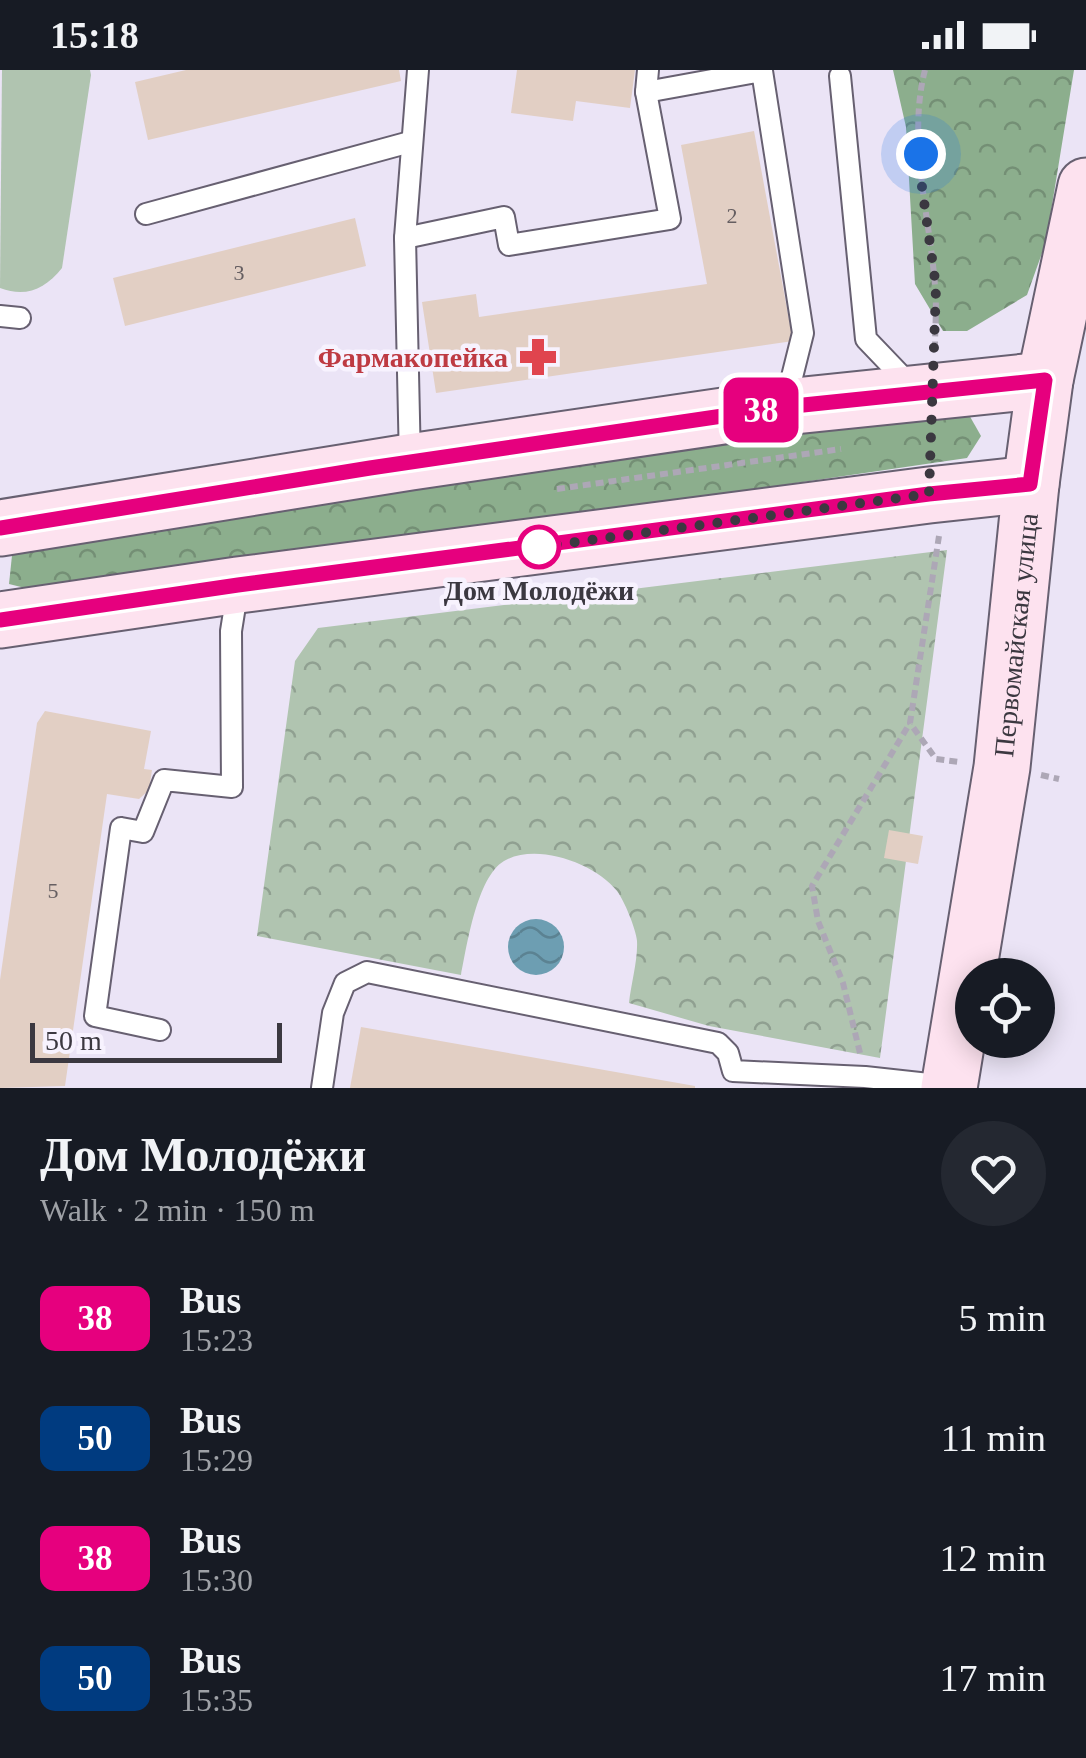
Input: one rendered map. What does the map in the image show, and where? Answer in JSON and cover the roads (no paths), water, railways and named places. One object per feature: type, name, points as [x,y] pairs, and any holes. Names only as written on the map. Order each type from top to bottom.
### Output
[{"type":"main road","name":"Первомайская улица","points":[[949,1087],[1002,768],[1030,484],[1045,380],[1086,186]]},
{"type":"main road","points":[[0,528],[784,407],[1045,380]]},
{"type":"main road","points":[[0,620],[238,585],[1030,484]]},
{"type":"lane","points":[[410,462],[404,238],[418,70]]},
{"type":"lane","points":[[404,238],[504,217],[509,245],[670,219],[646,92],[648,70]]},
{"type":"lane","points":[[646,92],[762,70],[803,333],[784,407]]},
{"type":"lane","points":[[840,76],[866,339],[926,392]]},
{"type":"lane","points":[[146,214],[410,142]]},
{"type":"lane","points":[[160,1030],[95,1016],[120,828],[143,832],[164,780],[232,787],[231,631],[238,585]]},
{"type":"lane","points":[[322,1088],[333,1013],[345,983],[367,972],[718,1043],[728,1053],[732,1080],[866,1077],[949,1087]]},
{"type":"water","points":[[536,919],[556,927],[564,947],[556,967],[536,975],[516,967],[508,947],[516,927]]},
{"type":"place","name":"Фармакопейка","points":[[538,357]]},
{"type":"place","name":"Дом Молодёжи","points":[[539,547]]}]
